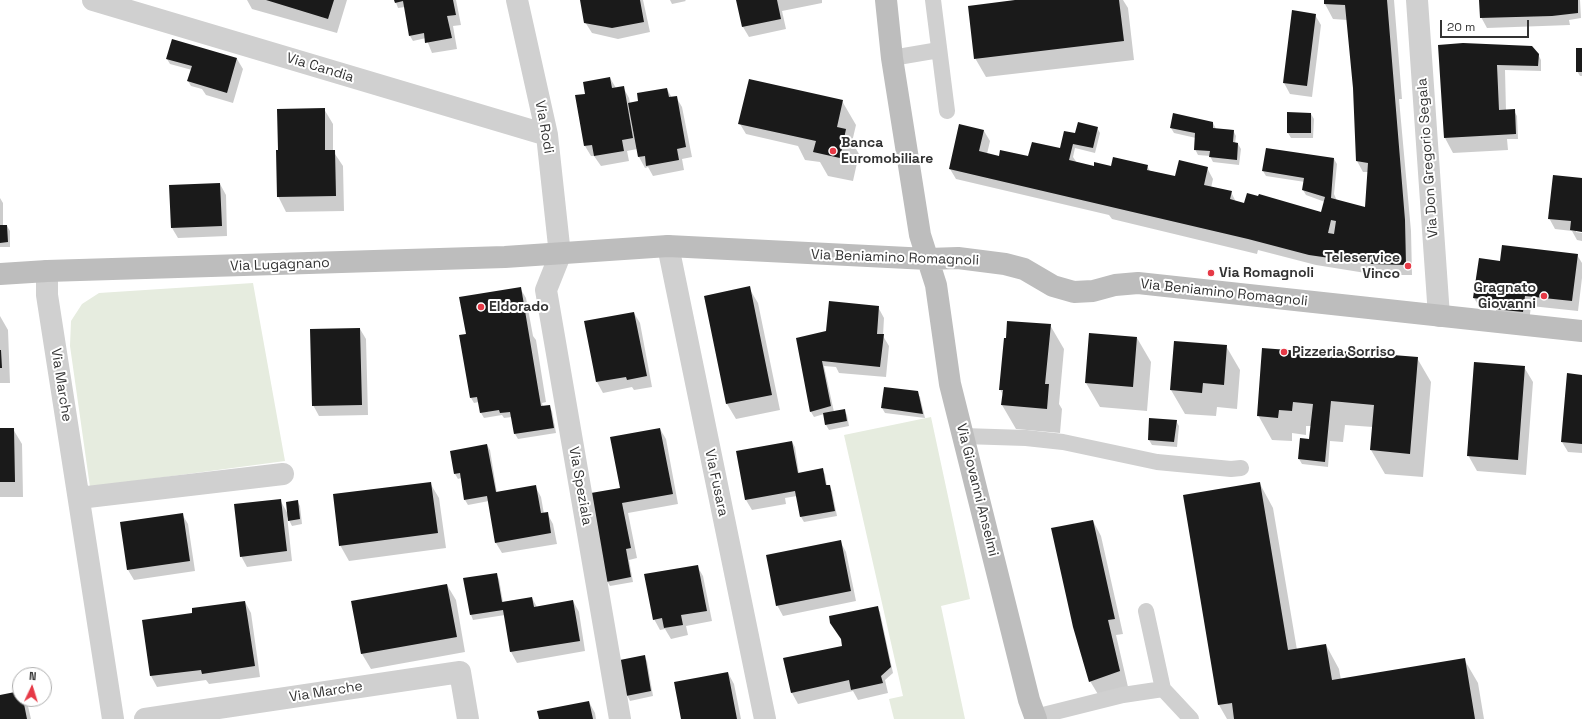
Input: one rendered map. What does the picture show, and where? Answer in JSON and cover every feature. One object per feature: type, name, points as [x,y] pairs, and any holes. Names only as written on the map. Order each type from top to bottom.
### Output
[{"type":"main road","name":"Via Giovanni Anselmi","points":[[886,0],[892,58],[920,235],[936,284],[950,384],[1029,700],[1035,718]]},
{"type":"main road","name":"Via Beniamino Romagnoli","points":[[560,255],[668,246],[928,259],[958,258],[1005,264],[1024,269],[1053,286],[1074,292],[1093,290],[1115,285],[1138,283],[1582,331]]},
{"type":"main road","name":"Via Lugagnano","points":[[0,274],[560,255]]},
{"type":"street","name":"Via Candia","points":[[92,0],[547,135]]},
{"type":"street","name":"Via Rodi","points":[[517,0],[547,135],[560,255]]},
{"type":"street","name":"Via Don Gregorio Segala","points":[[1417,0],[1438,316]]},
{"type":"street","name":"Via Fusara","points":[[668,246],[764,719]]},
{"type":"street","name":"Via Speziala","points":[[560,255],[546,290],[620,719]]},
{"type":"street","name":"Via Marche","points":[[47,272],[47,295],[114,719]]},
{"type":"street","points":[[79,498],[283,474]]},
{"type":"street","name":"Via Marche","points":[[145,719],[460,672],[468,719]]},
{"type":"lane","points":[[933,0],[947,111]]},
{"type":"lane","points":[[892,58],[939,50]]},
{"type":"lane","points":[[963,436],[1026,438],[1063,442],[1157,462],[1231,469],[1241,468]]},
{"type":"lane","points":[[1146,611],[1163,689],[1191,719]]},
{"type":"lane","points":[[1035,718],[1123,695],[1163,689]]},
{"type":"shaded area","points":[[253,283],[285,461],[90,487],[70,346],[71,321],[82,304],[99,293]]},
{"type":"shaded area","points":[[931,417],[970,599],[941,606],[965,719],[894,719],[889,699],[903,696],[844,435]]},
{"type":"building","points":[[266,0],[334,0],[328,19]]},
{"type":"building","points":[[394,0],[453,0],[456,15],[447,16],[452,38],[425,43],[424,33],[409,36],[403,1],[395,3]]},
{"type":"building","points":[[580,0],[640,0],[644,22],[612,28],[584,23]]},
{"type":"building","points":[[736,0],[777,0],[781,19],[742,27]]},
{"type":"building","points":[[1015,0],[1119,0],[1124,41],[974,59],[968,6]]},
{"type":"building","points":[[1324,0],[1387,0],[1405,220],[1406,265],[1371,264],[1309,255],[1248,239],[949,169],[959,124],[984,130],[979,151],[999,156],[1000,150],[1028,156],[1032,142],[1060,148],[1064,131],[1075,133],[1078,122],[1098,127],[1093,148],[1073,144],[1069,160],[1094,166],[1094,162],[1111,166],[1113,157],[1148,165],[1147,170],[1175,176],[1179,160],[1208,167],[1204,185],[1232,191],[1230,199],[1244,203],[1247,193],[1258,196],[1259,194],[1321,212],[1325,197],[1302,190],[1304,178],[1262,171],[1266,148],[1334,158],[1331,198],[1365,207],[1368,163],[1356,161],[1353,88],[1345,5],[1324,4]],"holes":[[[1331,220],[1336,221],[1334,234],[1328,233]]]},
{"type":"building","points":[[1479,0],[1578,0],[1578,13],[1552,16],[1480,18]]},
{"type":"building","points":[[1292,10],[1316,14],[1307,86],[1283,83]]},
{"type":"building","points":[[172,39],[237,58],[227,93],[187,81],[192,66],[166,59]]},
{"type":"building","points":[[1463,43],[1532,46],[1539,54],[1538,66],[1497,65],[1499,110],[1515,109],[1516,134],[1444,138],[1438,45]]},
{"type":"building","points":[[1576,48],[1582,48],[1582,72],[1576,72]]},
{"type":"building","points":[[610,77],[612,88],[624,86],[633,138],[622,140],[624,151],[594,156],[592,145],[584,146],[575,95],[585,94],[583,82]]},
{"type":"building","points":[[749,79],[843,100],[837,127],[846,129],[840,158],[813,152],[816,141],[738,124]]},
{"type":"building","points":[[667,88],[669,97],[677,96],[686,147],[677,149],[679,160],[646,166],[645,156],[638,157],[628,103],[638,101],[637,93]]},
{"type":"building","points":[[325,108],[325,150],[335,150],[336,196],[277,197],[277,109]]},
{"type":"building","points":[[1287,112],[1311,113],[1311,133],[1287,133]]},
{"type":"building","points":[[1173,113],[1213,122],[1213,128],[1234,130],[1233,142],[1238,143],[1237,160],[1209,157],[1210,151],[1194,150],[1195,133],[1170,128]]},
{"type":"building","points":[[1553,175],[1582,178],[1582,232],[1570,230],[1571,221],[1548,219]]},
{"type":"building","points":[[220,183],[222,226],[171,228],[169,185]]},
{"type":"building","points":[[0,225],[7,225],[8,242],[0,243]]},
{"type":"building","points":[[1502,245],[1578,254],[1572,301],[1525,296],[1523,312],[1494,309],[1495,301],[1473,298],[1479,258],[1500,261]]},
{"type":"building","points":[[750,286],[772,395],[726,404],[704,296]]},
{"type":"building","points":[[521,287],[541,406],[550,405],[554,428],[514,434],[510,412],[500,413],[499,410],[480,413],[477,397],[470,398],[459,335],[466,334],[459,297]]},
{"type":"building","points":[[829,301],[879,306],[877,334],[884,334],[880,367],[822,361],[831,406],[810,412],[796,338],[826,331]]},
{"type":"building","points":[[634,312],[647,376],[627,380],[626,377],[596,382],[584,321]]},
{"type":"building","points":[[1007,321],[1051,324],[1045,384],[1049,384],[1047,409],[1001,405],[1003,390],[999,390]]},
{"type":"building","points":[[360,328],[362,405],[312,406],[310,329]]},
{"type":"building","points":[[1089,333],[1137,337],[1133,387],[1085,383]]},
{"type":"building","points":[[1174,341],[1227,345],[1224,385],[1203,383],[1202,393],[1170,390]]},
{"type":"building","points":[[1262,348],[1341,354],[1342,351],[1418,357],[1410,454],[1370,450],[1374,405],[1331,401],[1325,462],[1298,459],[1300,438],[1309,439],[1313,404],[1293,402],[1292,411],[1279,410],[1278,418],[1257,416]]},
{"type":"building","points":[[1,350],[2,368],[0,368]]},
{"type":"building","points":[[1474,362],[1525,366],[1518,460],[1467,456]]},
{"type":"building","points":[[1567,373],[1582,375],[1582,444],[1561,442]]},
{"type":"building","points":[[884,387],[918,391],[923,414],[881,408]]},
{"type":"building","points":[[845,409],[847,421],[825,425],[823,413]]},
{"type":"building","points":[[1149,418],[1177,420],[1174,442],[1148,440]]},
{"type":"building","points":[[0,428],[14,428],[15,482],[0,482]]},
{"type":"building","points":[[660,428],[673,494],[622,503],[631,548],[626,549],[631,577],[606,582],[591,493],[620,488],[610,437]]},
{"type":"building","points":[[792,441],[798,473],[823,468],[826,485],[830,485],[835,511],[800,517],[795,491],[745,500],[736,451]]},
{"type":"building","points":[[487,444],[496,492],[536,485],[541,513],[548,512],[551,533],[495,543],[487,496],[464,500],[460,473],[454,474],[450,451]]},
{"type":"building","points":[[431,482],[438,533],[339,546],[333,494]]},
{"type":"building","points":[[1260,482],[1288,650],[1326,644],[1332,680],[1465,658],[1475,719],[1234,719],[1232,703],[1218,705],[1183,495]]},
{"type":"building","points":[[281,499],[287,551],[240,557],[234,504]]},
{"type":"building","points":[[298,500],[300,519],[288,521],[286,502]]},
{"type":"building","points":[[183,513],[190,561],[127,570],[120,522]]},
{"type":"building","points":[[1093,520],[1115,619],[1108,620],[1120,671],[1089,682],[1073,627],[1051,528]]},
{"type":"building","points":[[841,540],[851,591],[776,606],[766,555]]},
{"type":"building","points":[[698,565],[707,611],[681,615],[683,625],[664,628],[662,618],[653,620],[644,574]]},
{"type":"building","points":[[497,573],[502,602],[532,597],[534,607],[573,600],[580,641],[510,652],[503,610],[470,615],[463,578]]},
{"type":"building","points":[[447,584],[457,637],[361,654],[351,601]]},
{"type":"building","points":[[245,601],[255,666],[202,674],[201,670],[150,676],[142,620],[192,613],[192,608]]},
{"type":"building","points":[[878,606],[891,667],[881,676],[883,683],[851,690],[849,680],[791,693],[783,658],[842,646],[841,639],[830,623],[829,616]]},
{"type":"building","points":[[645,655],[651,691],[626,696],[620,660]]},
{"type":"building","points":[[728,672],[737,719],[681,719],[674,682]]},
{"type":"building","points":[[12,693],[12,707],[25,707],[27,719],[0,719],[0,695]]},
{"type":"building","points":[[589,701],[593,719],[539,719],[537,711]]},
{"type":"place","name":"Banca Euromobiliare","points":[[833,151]]},
{"type":"place","name":"Teleservice Vinco","points":[[1408,266]]},
{"type":"place","name":"Via Romagnoli","points":[[1211,273]]},
{"type":"place","name":"Gragnato Giovanni","points":[[1544,296]]},
{"type":"place","name":"Eldorado","points":[[481,307]]},
{"type":"place","name":"Pizzeria Sorriso","points":[[1284,352]]}]
